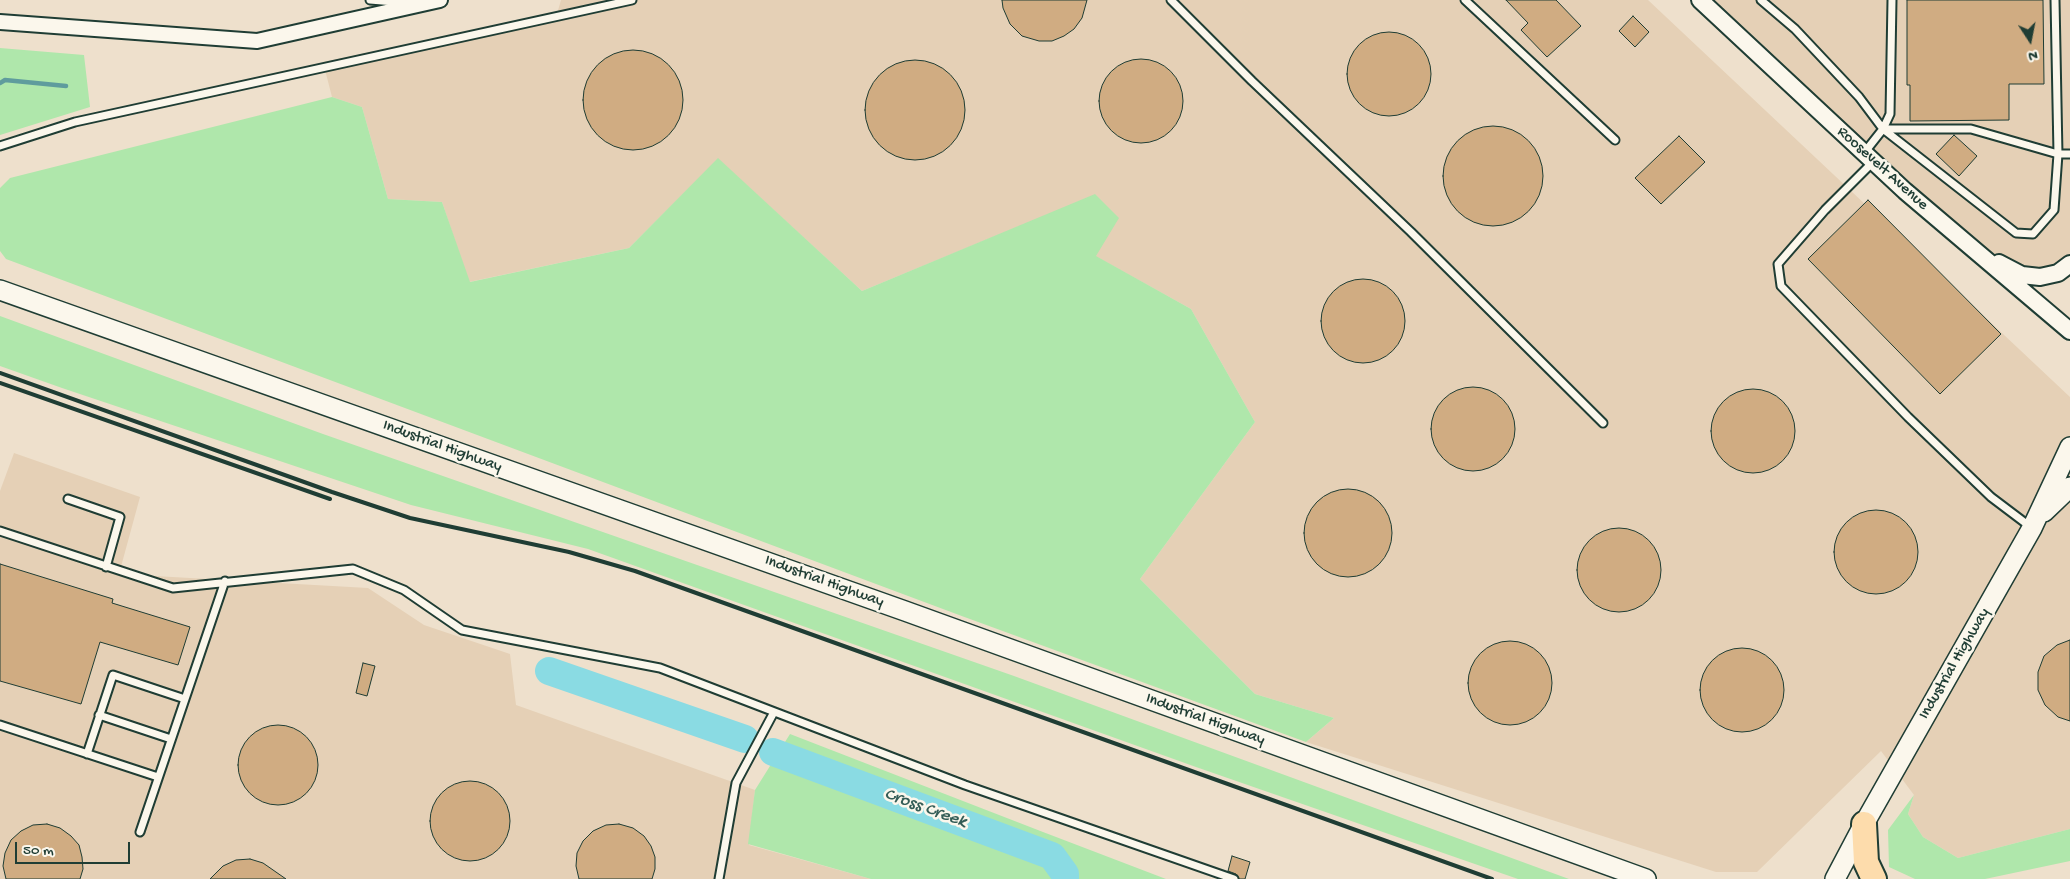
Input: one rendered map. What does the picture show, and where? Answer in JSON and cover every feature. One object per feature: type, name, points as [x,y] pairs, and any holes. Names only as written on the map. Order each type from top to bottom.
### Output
[{"type":"highway","points":[[1864,824],[1866,862],[1874,879]]},
{"type":"main road","name":"Industrial Highway","points":[[0,290],[905,611],[1646,879]]},
{"type":"main road","name":"Industrial Highway","points":[[1836,879],[1864,824],[2034,524],[2070,447]]},
{"type":"main road","points":[[2034,524],[2070,487]]},
{"type":"street","points":[[0,22],[257,41],[440,0]]},
{"type":"street","name":"Roosevelt Avenue","points":[[1700,0],[1869,157],[1975,252],[2070,331]]},
{"type":"street","points":[[1975,252],[2022,275],[2040,277],[2058,273],[2070,264]]},
{"type":"lane","points":[[370,0],[421,4]]},
{"type":"lane","points":[[0,146],[75,122],[632,0]]},
{"type":"lane","points":[[1171,0],[1252,81],[1411,232],[1603,423]]},
{"type":"lane","points":[[1465,0],[1615,140]]},
{"type":"lane","points":[[1761,0],[1795,30],[1859,97],[1882,129],[2016,233],[2033,234],[2054,210],[2058,154],[2055,0]]},
{"type":"lane","points":[[1892,0],[1890,114],[1869,157],[1778,264],[1781,286],[1929,437],[1991,497],[2034,524]]},
{"type":"lane","points":[[1882,129],[1971,129],[2058,154],[2070,154]]},
{"type":"lane","points":[[68,498],[120,517],[106,567]]},
{"type":"lane","points":[[0,531],[174,588],[353,569],[404,590],[462,630],[660,668],[965,785],[1234,879]]},
{"type":"lane","points":[[140,832],[225,582]]},
{"type":"lane","points":[[87,754],[113,676],[185,699]]},
{"type":"lane","points":[[719,879],[736,783],[774,712]]},
{"type":"lane","points":[[99,715],[172,739]]},
{"type":"lane","points":[[0,726],[158,777]]},
{"type":"shaded area","points":[[561,0],[1648,0],[2070,397],[2070,829],[1958,858],[1923,837],[1908,814],[1914,795],[1881,751],[1757,872],[1716,872],[1306,742],[1334,718],[1255,694],[1140,579],[1255,422],[1191,309],[1095,256],[1095,195],[862,291],[718,159],[629,248],[469,282],[442,202],[388,199],[362,107],[332,97],[323,62],[557,14]]},
{"type":"shaded area","points":[[1701,0],[2070,0],[2070,264],[2040,277],[1975,252]]},
{"type":"shaded area","points":[[14,453],[140,497],[119,574],[368,588],[424,625],[510,654],[516,705],[755,790],[749,845],[871,879],[0,879],[0,491]]},
{"type":"green space","points":[[0,48],[84,55],[90,107],[0,135]]},
{"type":"green space","points":[[332,97],[362,107],[388,199],[442,202],[470,282],[629,248],[718,158],[862,291],[1095,194],[1119,218],[1096,256],[1191,309],[1255,422],[1140,579],[1255,694],[1334,718],[1306,742],[959,615],[6,259],[0,251],[0,188],[10,178]]},
{"type":"green space","points":[[0,316],[323,434],[1014,676],[1569,879],[1518,879],[1196,767],[588,549],[411,505],[0,366]]},
{"type":"green space","points":[[790,734],[1166,879],[871,879],[748,844],[755,790]]},
{"type":"green space","points":[[1914,795],[1908,814],[1923,837],[1958,858],[2070,829],[2070,861],[1985,879],[1915,879],[1889,867],[1888,830]]},
{"type":"building","points":[[1002,0],[1087,0],[1082,18],[1074,29],[1052,41],[1039,41],[1022,36],[1010,24],[1003,8]]},
{"type":"building","points":[[1506,0],[1556,0],[1581,26],[1547,57],[1521,30],[1528,23]]},
{"type":"building","points":[[1907,0],[2043,0],[2044,84],[2009,84],[2009,120],[1910,121],[1910,85],[1907,85]]},
{"type":"building","points":[[1633,16],[1649,32],[1635,47],[1619,31]]},
{"type":"building","points":[[1389,32],[1405,35],[1419,44],[1428,58],[1431,74],[1428,90],[1419,104],[1405,113],[1389,116],[1373,113],[1359,104],[1350,90],[1347,74],[1350,58],[1359,44],[1373,35]]},
{"type":"building","points":[[633,50],[652,54],[668,65],[679,81],[683,100],[679,119],[668,135],[652,146],[633,150],[614,146],[598,135],[587,119],[583,100],[587,81],[598,65],[614,54]]},
{"type":"building","points":[[1141,59],[1157,62],[1171,71],[1180,85],[1183,101],[1180,117],[1171,131],[1157,140],[1141,143],[1125,140],[1111,131],[1102,117],[1099,101],[1102,85],[1111,71],[1125,62]]},
{"type":"building","points":[[915,60],[934,64],[950,75],[961,91],[965,110],[961,129],[950,145],[934,156],[915,160],[896,156],[880,145],[869,129],[865,110],[869,91],[880,75],[896,64]]},
{"type":"building","points":[[1493,126],[1512,130],[1528,141],[1539,157],[1543,176],[1539,195],[1528,211],[1512,222],[1493,226],[1474,222],[1458,211],[1447,195],[1443,176],[1447,157],[1458,141],[1474,130]]},
{"type":"building","points":[[1954,135],[1977,156],[1959,176],[1936,154]]},
{"type":"building","points":[[1679,136],[1705,162],[1661,204],[1635,178]]},
{"type":"building","points":[[1868,200],[2001,334],[1940,394],[1808,259]]},
{"type":"building","points":[[1363,279],[1379,282],[1393,291],[1402,305],[1405,321],[1402,337],[1393,351],[1379,360],[1363,363],[1347,360],[1333,351],[1324,337],[1321,321],[1324,305],[1333,291],[1347,282]]},
{"type":"building","points":[[1473,387],[1489,390],[1503,399],[1512,413],[1515,429],[1512,445],[1503,459],[1489,468],[1473,471],[1457,468],[1443,459],[1434,445],[1431,429],[1434,413],[1443,399],[1457,390]]},
{"type":"building","points":[[1753,389],[1769,392],[1783,401],[1792,415],[1795,431],[1792,447],[1783,461],[1769,470],[1753,473],[1737,470],[1723,461],[1714,447],[1711,431],[1714,415],[1723,401],[1737,392]]},
{"type":"building","points":[[1348,489],[1365,492],[1379,502],[1389,516],[1392,533],[1389,550],[1379,564],[1365,574],[1348,577],[1331,574],[1317,564],[1307,550],[1304,533],[1307,516],[1317,502],[1331,492]]},
{"type":"building","points":[[1876,510],[1892,513],[1906,522],[1915,536],[1918,552],[1915,568],[1906,582],[1892,591],[1876,594],[1860,591],[1846,582],[1837,568],[1834,552],[1837,536],[1846,522],[1860,513]]},
{"type":"building","points":[[1619,528],[1635,531],[1649,540],[1658,554],[1661,570],[1658,586],[1649,600],[1635,609],[1619,612],[1603,609],[1589,600],[1580,586],[1577,570],[1580,554],[1589,540],[1603,531]]},
{"type":"building","points":[[0,564],[113,599],[112,603],[190,627],[178,665],[100,642],[81,704],[0,681]]},
{"type":"building","points":[[2070,640],[2070,721],[2058,717],[2045,705],[2038,690],[2038,672],[2044,656],[2057,645]]},
{"type":"building","points":[[1510,641],[1526,644],[1540,653],[1549,667],[1552,683],[1549,699],[1540,713],[1526,722],[1510,725],[1494,722],[1480,713],[1471,699],[1468,683],[1471,667],[1480,653],[1494,644]]},
{"type":"building","points":[[1742,648],[1758,651],[1772,660],[1781,674],[1784,690],[1781,706],[1772,720],[1758,729],[1742,732],[1726,729],[1712,720],[1703,706],[1700,690],[1703,674],[1712,660],[1726,651]]},
{"type":"building","points":[[363,663],[375,666],[367,696],[356,693]]},
{"type":"building","points":[[278,725],[293,728],[306,737],[315,750],[318,765],[315,780],[306,793],[293,802],[278,805],[263,802],[250,793],[241,780],[238,765],[241,750],[250,737],[263,728]]},
{"type":"building","points":[[470,781],[485,784],[498,793],[507,806],[510,821],[507,836],[498,849],[485,858],[470,861],[455,858],[442,849],[433,836],[430,821],[433,806],[442,793],[455,784]]},
{"type":"building","points":[[47,824],[60,828],[79,845],[83,869],[80,879],[6,879],[3,866],[5,853],[11,840],[21,831],[33,825]]},
{"type":"building","points":[[619,824],[633,828],[644,836],[651,846],[655,857],[655,869],[652,879],[579,879],[576,866],[577,853],[583,841],[593,831],[606,825]]},
{"type":"building","points":[[1232,856],[1250,862],[1245,879],[1239,879],[1236,874],[1228,871]]},
{"type":"building","points":[[250,859],[263,863],[286,879],[210,879],[223,866],[236,860]]},
{"type":"waterway","points":[[0,83],[5,80],[66,86]]},
{"type":"waterway","name":"Cross Creek","points":[[549,671],[745,739]]},
{"type":"waterway","name":"Cross Creek","points":[[773,752],[1052,856],[1065,874],[1065,879]]},
{"type":"railway","points":[[0,373],[410,518],[569,552],[635,571],[1492,879]]},
{"type":"railway","points":[[0,383],[330,499]]}]
